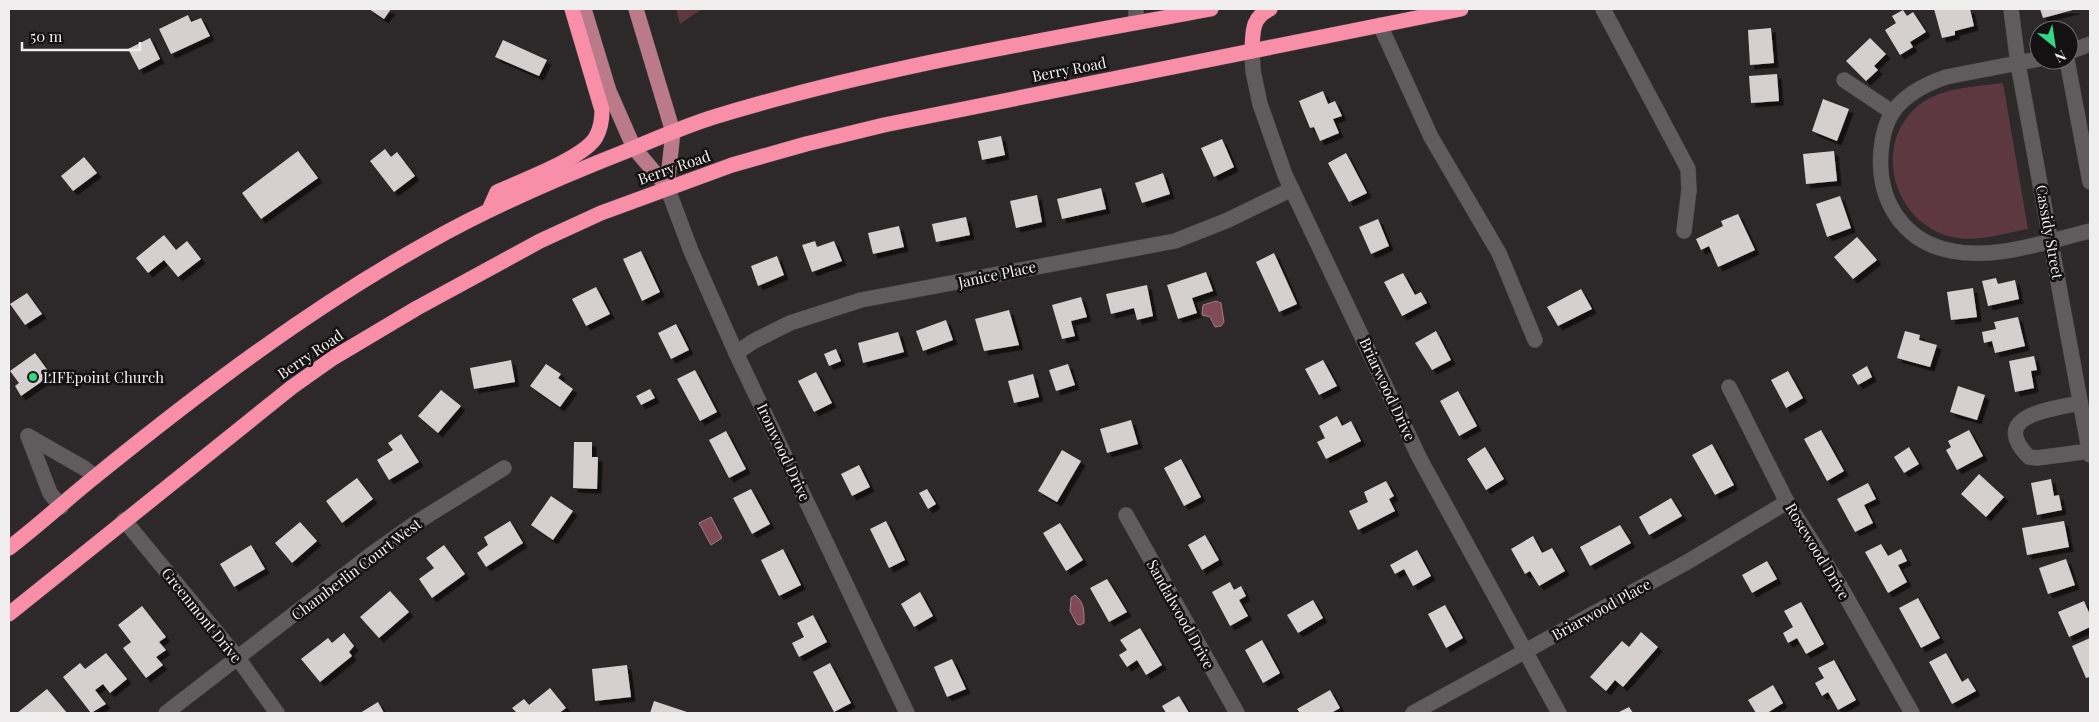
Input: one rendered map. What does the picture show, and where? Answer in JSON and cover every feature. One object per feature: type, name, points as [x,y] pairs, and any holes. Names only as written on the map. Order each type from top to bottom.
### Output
[{"type":"highway","points":[[489,210],[497,192],[581,152],[596,137],[602,119],[602,110],[572,9]]},
{"type":"highway","name":"Berry Road","points":[[9,548],[61,507],[94,477],[240,363],[301,321],[380,270],[489,210],[567,174],[715,117],[822,87],[1136,16],[1211,9]]},
{"type":"highway","points":[[1252,51],[1253,23],[1260,13],[1270,9]]},
{"type":"highway","name":"Berry Road","points":[[9,614],[292,387],[356,344],[540,241],[601,213],[667,187],[806,144],[884,125],[1461,9]]},
{"type":"main road","points":[[584,9],[609,91],[634,148],[667,187]]},
{"type":"main road","points":[[636,9],[673,132],[667,187]]},
{"type":"street","points":[[1603,9],[1688,169],[1690,183],[1684,231]]},
{"type":"street","name":"Cassidy Street","points":[[2011,9],[2018,64],[2080,403],[2088,423],[2090,455]]},
{"type":"street","points":[[1380,25],[1431,137],[1499,253],[1535,340]]},
{"type":"street","name":"Briarwood Drive","points":[[1252,51],[1252,71],[1267,126],[1292,190],[1420,459],[1559,713]]},
{"type":"street","points":[[2029,61],[1968,72],[1931,82],[1912,93],[1892,112],[1881,144],[1880,177],[1891,209],[1907,230],[1930,244],[1963,253],[2008,250],[2090,231]]},
{"type":"street","points":[[2069,70],[2090,182]]},
{"type":"street","points":[[1844,80],[1892,112]]},
{"type":"street","name":"Ironwood Drive","points":[[667,187],[691,251],[736,353],[907,713]]},
{"type":"street","name":"Janice Place","points":[[736,353],[754,340],[790,323],[862,300],[1175,240],[1262,205],[1292,190]]},
{"type":"street","name":"Rosewood Drive","points":[[1729,387],[1787,502],[1840,586],[1912,713]]},
{"type":"street","points":[[2080,403],[2028,414],[2018,424],[2017,442],[2028,457],[2047,458],[2090,451]]},
{"type":"street","points":[[61,507],[50,493],[28,436],[84,468],[94,477]]},
{"type":"street","name":"Chamberlin Court West","points":[[166,713],[373,553],[414,524],[504,468]]},
{"type":"street","name":"Briarwood Place","points":[[1414,713],[1689,560],[1787,502]]},
{"type":"street","name":"Sandalwood Drive","points":[[1126,515],[1237,713]]},
{"type":"street","name":"Greenmont Drive","points":[[124,520],[237,657],[278,713]]},
{"type":"shaded area","points":[[676,9],[702,9],[680,24]]},
{"type":"shaded area","points":[[2003,83],[2028,229],[1990,237],[1961,239],[1932,229],[1915,216],[1903,199],[1895,180],[1893,160],[1896,140],[1904,121],[1919,105],[1948,91]]},
{"type":"shaded area","points":[[1216,301],[1221,303],[1224,322],[1221,326],[1215,327],[1210,317],[1202,315],[1203,305]]},
{"type":"shaded area","points":[[711,517],[722,538],[711,545],[699,523]]},
{"type":"shaded area","points":[[1075,595],[1081,601],[1083,608],[1084,623],[1080,625],[1077,624],[1070,611],[1071,598]]},
{"type":"building","points":[[369,9],[391,9],[384,19]]},
{"type":"building","points":[[1934,9],[1970,9],[1974,26],[1955,31],[1955,35],[1942,38]]},
{"type":"building","points":[[2040,9],[2077,9],[2043,18]]},
{"type":"building","points":[[1903,10],[1907,16],[1913,12],[1926,32],[1910,42],[1913,47],[1900,55],[1885,30],[1896,23],[1892,16]]},
{"type":"building","points":[[188,15],[191,22],[201,18],[210,36],[171,54],[159,29]]},
{"type":"building","points":[[1771,28],[1774,63],[1750,65],[1748,30]]},
{"type":"building","points":[[150,38],[160,59],[139,70],[128,49]]},
{"type":"building","points":[[1870,38],[1886,54],[1874,66],[1878,70],[1866,81],[1846,61]]},
{"type":"building","points":[[503,40],[547,60],[539,76],[495,57]]},
{"type":"building","points":[[1777,74],[1779,101],[1751,103],[1749,76]]},
{"type":"building","points":[[1323,91],[1328,104],[1335,101],[1342,116],[1333,119],[1339,133],[1320,141],[1314,127],[1310,128],[1299,101]]},
{"type":"building","points":[[1823,99],[1849,109],[1837,141],[1812,131]]},
{"type":"building","points":[[1001,136],[1005,155],[982,160],[978,141]]},
{"type":"building","points":[[1222,139],[1234,167],[1214,177],[1201,148]]},
{"type":"building","points":[[385,149],[391,157],[397,152],[415,176],[394,192],[370,161]]},
{"type":"building","points":[[298,151],[318,178],[261,219],[242,193]]},
{"type":"building","points":[[1834,151],[1837,181],[1806,184],[1803,154]]},
{"type":"building","points":[[1346,153],[1367,193],[1349,202],[1328,163]]},
{"type":"building","points":[[84,157],[97,173],[73,191],[61,176]]},
{"type":"building","points":[[1163,173],[1170,194],[1142,203],[1135,183]]},
{"type":"building","points":[[1101,188],[1106,209],[1062,219],[1057,199]]},
{"type":"building","points":[[1037,195],[1042,222],[1016,228],[1010,201]]},
{"type":"building","points":[[1840,196],[1851,228],[1827,237],[1816,204]]},
{"type":"building","points":[[1738,214],[1755,250],[1718,267],[1709,246],[1701,250],[1696,239],[1723,226],[1721,221]]},
{"type":"building","points":[[966,217],[970,235],[936,242],[932,224]]},
{"type":"building","points":[[1378,219],[1389,246],[1371,254],[1359,227]]},
{"type":"building","points":[[899,226],[904,247],[873,254],[868,233]]},
{"type":"building","points":[[164,235],[176,250],[187,241],[201,259],[178,277],[164,260],[148,273],[136,258]]},
{"type":"building","points":[[1857,237],[1877,260],[1853,279],[1834,257]]},
{"type":"building","points":[[815,241],[817,247],[834,241],[842,261],[812,272],[802,245]]},
{"type":"building","points":[[641,251],[660,292],[642,301],[623,259]]},
{"type":"building","points":[[1274,253],[1297,304],[1279,312],[1256,262]]},
{"type":"building","points":[[777,256],[784,275],[758,286],[751,266]]},
{"type":"building","points":[[1206,272],[1213,291],[1192,298],[1197,313],[1178,319],[1167,285]]},
{"type":"building","points":[[1403,273],[1415,295],[1421,292],[1427,303],[1402,316],[1384,282]]},
{"type":"building","points":[[1996,278],[1998,284],[2015,280],[2019,299],[1988,306],[1982,281]]},
{"type":"building","points":[[1147,285],[1153,316],[1137,320],[1134,308],[1111,314],[1106,294]]},
{"type":"building","points":[[596,287],[610,314],[586,326],[572,299]]},
{"type":"building","points":[[1973,288],[1977,317],[1951,320],[1947,292]]},
{"type":"building","points":[[1581,289],[1592,309],[1558,326],[1547,307]]},
{"type":"building","points":[[27,293],[42,314],[25,325],[10,304]]},
{"type":"building","points":[[1081,297],[1087,317],[1071,321],[1075,336],[1062,339],[1052,305]]},
{"type":"building","points":[[1009,310],[1019,345],[984,351],[975,319]]},
{"type":"building","points":[[2018,317],[2025,346],[1995,353],[1992,341],[1984,343],[1982,332],[1996,329],[1994,322]]},
{"type":"building","points":[[946,320],[953,340],[923,351],[916,331]]},
{"type":"building","points":[[676,324],[689,350],[671,359],[658,333]]},
{"type":"building","points":[[1436,331],[1451,360],[1432,370],[1415,343]]},
{"type":"building","points":[[1905,331],[1920,335],[1919,340],[1937,345],[1930,367],[1897,358]]},
{"type":"building","points":[[898,332],[904,352],[863,363],[858,343]]},
{"type":"building","points":[[836,349],[841,361],[829,366],[824,354]]},
{"type":"building","points":[[35,353],[51,375],[21,396],[15,386],[19,383],[10,371]]},
{"type":"building","points":[[2034,356],[2037,370],[2031,371],[2034,388],[2015,392],[2009,361]]},
{"type":"building","points":[[511,360],[515,382],[474,389],[470,368]]},
{"type":"building","points":[[1323,360],[1337,386],[1319,395],[1305,369]]},
{"type":"building","points":[[546,364],[561,374],[558,378],[573,389],[560,407],[530,386]]},
{"type":"building","points":[[1068,364],[1075,385],[1056,391],[1049,370]]},
{"type":"building","points":[[1867,366],[1872,377],[1858,385],[1852,375]]},
{"type":"building","points":[[695,370],[717,412],[700,421],[677,379]]},
{"type":"building","points":[[1788,371],[1803,398],[1786,408],[1771,380]]},
{"type":"building","points":[[816,372],[832,403],[814,412],[798,381]]},
{"type":"building","points":[[1033,374],[1039,397],[1014,403],[1008,381]]},
{"type":"building","points":[[1958,386],[1985,395],[1977,420],[1950,412]]},
{"type":"building","points":[[650,389],[655,398],[641,405],[636,396]]},
{"type":"building","points":[[441,390],[461,406],[438,433],[418,416]]},
{"type":"building","points":[[1458,391],[1477,426],[1459,436],[1440,401]]},
{"type":"building","points":[[1337,416],[1342,426],[1351,421],[1361,441],[1326,459],[1317,442],[1325,438],[1319,426]]},
{"type":"building","points":[[1131,420],[1138,444],[1107,453],[1100,429]]},
{"type":"building","points":[[1821,430],[1844,471],[1827,481],[1804,439]]},
{"type":"building","points":[[1969,430],[1983,456],[1957,470],[1946,450],[1951,447],[1948,441]]},
{"type":"building","points":[[726,431],[746,469],[729,478],[709,440]]},
{"type":"building","points":[[401,434],[419,462],[389,480],[377,460],[393,450],[388,443]]},
{"type":"building","points":[[574,442],[592,442],[592,457],[598,457],[597,489],[573,488]]},
{"type":"building","points":[[1712,444],[1734,485],[1715,495],[1692,455]]},
{"type":"building","points":[[1485,447],[1504,479],[1486,490],[1467,459]]},
{"type":"building","points":[[1909,447],[1919,464],[1904,473],[1894,457]]},
{"type":"building","points":[[1062,450],[1081,461],[1057,502],[1038,491]]},
{"type":"building","points":[[1181,459],[1201,497],[1184,506],[1164,468]]},
{"type":"building","points":[[859,465],[870,487],[852,496],[841,474]]},
{"type":"building","points":[[1979,474],[2004,497],[1986,517],[1961,494]]},
{"type":"building","points":[[357,478],[373,499],[342,523],[326,501]]},
{"type":"building","points":[[2051,479],[2054,496],[2059,495],[2062,510],[2037,515],[2031,483]]},
{"type":"building","points":[[1386,481],[1394,496],[1389,499],[1395,511],[1358,530],[1349,511],[1368,502],[1364,492]]},
{"type":"building","points":[[1868,483],[1876,499],[1864,505],[1873,523],[1855,532],[1837,499]]},
{"type":"building","points":[[751,489],[770,524],[752,534],[733,498]]},
{"type":"building","points":[[927,489],[936,504],[928,509],[919,493]]},
{"type":"building","points":[[551,496],[573,511],[553,540],[531,525]]},
{"type":"building","points":[[1671,498],[1682,516],[1649,535],[1639,517]]},
{"type":"building","points":[[510,521],[523,543],[486,567],[477,553],[488,545],[484,537]]},
{"type":"building","points":[[886,521],[905,560],[889,568],[870,529]]},
{"type":"building","points":[[2064,521],[2069,547],[2027,555],[2022,528]]},
{"type":"building","points":[[300,522],[317,541],[292,563],[275,543]]},
{"type":"building","points":[[1060,523],[1083,560],[1066,571],[1043,533]]},
{"type":"building","points":[[1620,525],[1631,543],[1590,566],[1580,547]]},
{"type":"building","points":[[1205,535],[1219,560],[1202,570],[1188,545]]},
{"type":"building","points":[[1533,536],[1542,553],[1552,548],[1565,571],[1539,586],[1530,571],[1525,574],[1511,549]]},
{"type":"building","points":[[1881,544],[1888,556],[1901,549],[1907,561],[1898,565],[1907,582],[1888,593],[1865,552]]},
{"type":"building","points":[[251,545],[265,569],[234,587],[220,564]]},
{"type":"building","points":[[444,545],[465,574],[432,598],[419,579],[434,568],[426,558]]},
{"type":"building","points":[[783,549],[801,585],[779,596],[761,560]]},
{"type":"building","points":[[1417,550],[1431,576],[1413,586],[1404,569],[1395,574],[1390,565]]},
{"type":"building","points":[[2066,559],[2075,585],[2048,594],[2039,568]]},
{"type":"building","points":[[1767,561],[1777,579],[1752,593],[1742,575]]},
{"type":"building","points":[[1107,579],[1127,612],[1109,622],[1090,588]]},
{"type":"building","points":[[1230,582],[1234,590],[1241,586],[1246,596],[1239,600],[1248,616],[1230,626],[1212,592]]},
{"type":"building","points":[[390,591],[409,612],[379,638],[360,617]]},
{"type":"building","points":[[920,592],[933,616],[914,627],[901,604]]},
{"type":"building","points":[[1918,598],[1940,638],[1921,648],[1899,608]]},
{"type":"building","points":[[1313,600],[1323,618],[1298,633],[1287,615]]},
{"type":"building","points":[[2084,601],[2090,615],[2090,627],[2069,637],[2058,612]]},
{"type":"building","points":[[1801,602],[1824,644],[1806,654],[1797,638],[1788,643],[1783,633],[1793,627],[1784,611]]},
{"type":"building","points":[[1445,605],[1463,638],[1446,648],[1428,614]]},
{"type":"building","points":[[142,606],[166,637],[159,642],[166,650],[156,657],[163,665],[146,678],[123,648],[131,642],[118,625]]},
{"type":"building","points":[[813,615],[827,642],[799,657],[792,643],[804,637],[797,623]]},
{"type":"building","points":[[1140,628],[1162,665],[1146,675],[1137,660],[1127,667],[1119,655],[1127,650],[1120,640]]},
{"type":"building","points":[[1641,632],[1658,647],[1623,687],[1615,680],[1606,691],[1590,677],[1622,641],[1629,647]]},
{"type":"building","points":[[344,633],[354,646],[349,652],[352,656],[320,682],[301,659],[328,638],[332,643]]},
{"type":"building","points":[[2090,638],[2090,677],[2086,678],[2072,646]]},
{"type":"building","points":[[1262,640],[1280,673],[1263,683],[1245,650]]},
{"type":"building","points":[[106,653],[127,679],[110,693],[103,684],[95,690],[106,704],[91,713],[63,677],[80,663],[85,669]]},
{"type":"building","points":[[1946,653],[1962,682],[1968,678],[1976,691],[1952,704],[1929,662]]},
{"type":"building","points":[[952,659],[966,689],[947,697],[934,667]]},
{"type":"building","points":[[1834,660],[1856,700],[1838,710],[1828,692],[1822,696],[1815,683],[1824,678],[1818,668]]},
{"type":"building","points":[[830,663],[851,703],[834,712],[813,672]]},
{"type":"building","points":[[627,665],[631,697],[595,701],[592,669]]},
{"type":"building","points":[[1773,685],[1783,703],[1767,713],[1756,713],[1748,700]]},
{"type":"building","points":[[550,688],[566,708],[559,713],[517,713],[512,708],[524,699],[529,705]]},
{"type":"building","points":[[47,689],[67,713],[17,713]]},
{"type":"building","points":[[1330,690],[1340,708],[1331,713],[1300,713],[1297,709]]},
{"type":"building","points":[[1179,696],[1189,713],[1166,713],[1162,706]]},
{"type":"building","points":[[654,701],[690,713],[650,713]]},
{"type":"building","points":[[378,702],[384,713],[360,713]]},
{"type":"building","points":[[1629,707],[1633,713],[1617,713]]},
{"type":"place","name":"LIFEpoint Church","points":[[33,377]]}]
